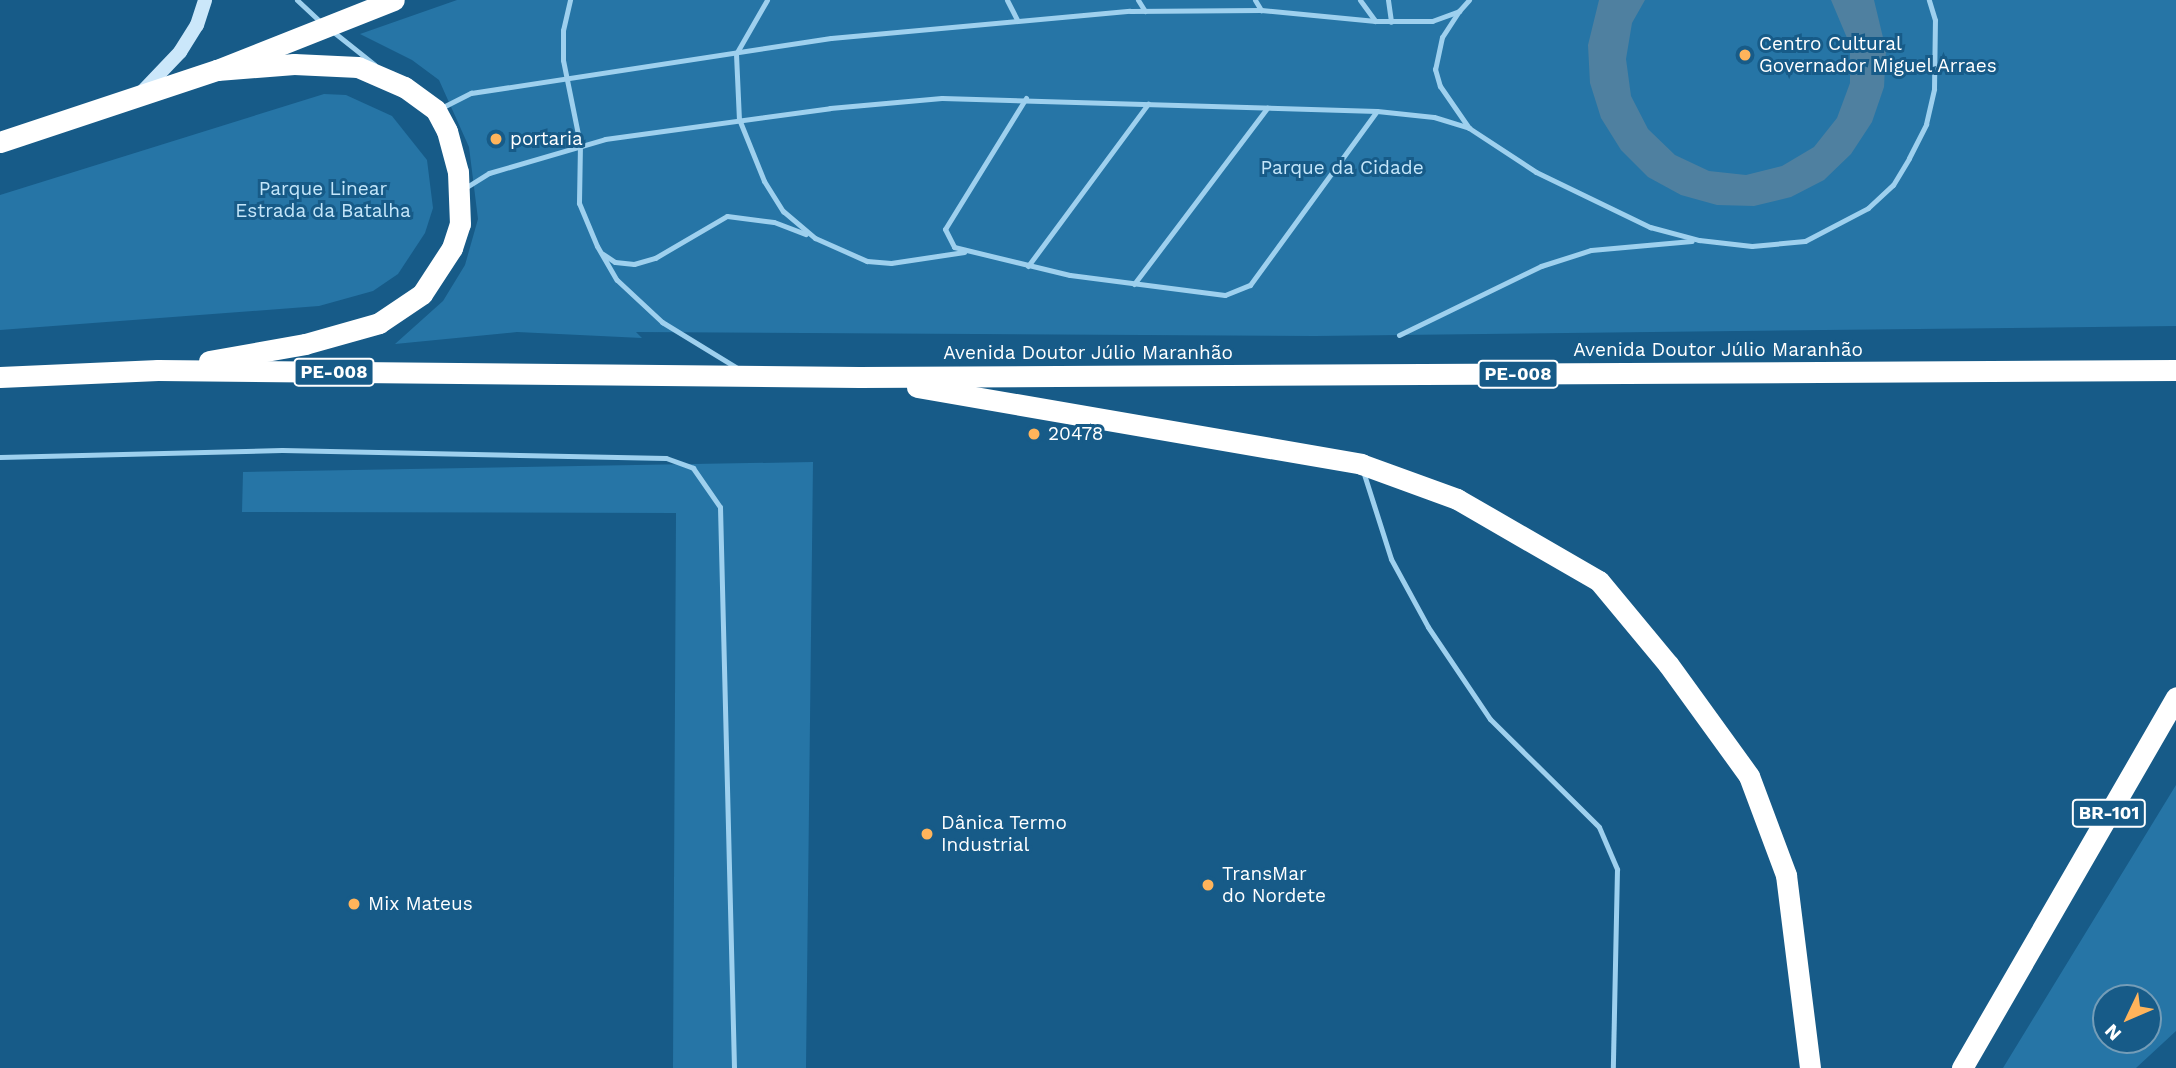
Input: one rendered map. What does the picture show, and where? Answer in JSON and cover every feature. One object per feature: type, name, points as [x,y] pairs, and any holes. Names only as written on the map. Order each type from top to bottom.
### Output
[{"type":"highway","points":[[0,142],[134,100],[328,28],[394,0]]},
{"type":"highway","points":[[159,370],[305,344],[379,323],[422,293],[441,265],[460,224],[454,153],[436,110],[404,87],[345,66],[294,64],[217,70]]},
{"type":"highway","name":"Avenida Doutor Júlio Maranhão","points":[[0,377],[159,370],[859,377],[2176,370]]},
{"type":"highway","points":[[859,377],[1361,464],[1457,499],[1599,581],[1707,716],[1749,776],[1786,875],[1810,1068]]},
{"type":"highway","name":"BR-101","points":[[1962,1068],[2176,697]]},
{"type":"street","points":[[134,100],[180,52],[197,25],[205,0]]},
{"type":"lane","points":[[297,0],[328,28],[404,87]]},
{"type":"lane","points":[[570,0],[563,30],[566,78],[580,144],[579,203],[600,252],[617,280],[662,322],[750,376]]},
{"type":"lane","points":[[767,0],[736,54],[739,119],[775,200],[815,238]]},
{"type":"lane","points":[[1007,0],[1017,20]]},
{"type":"lane","points":[[1138,0],[1145,11]]},
{"type":"lane","points":[[1255,0],[1261,10]]},
{"type":"lane","points":[[1360,0],[1375,21]]},
{"type":"lane","points":[[1388,0],[1391,22]]},
{"type":"lane","points":[[1469,0],[1442,37],[1435,69],[1440,86],[1469,128]]},
{"type":"lane","points":[[1399,335],[1541,266],[1591,250],[1699,240],[1752,246],[1805,241],[1844,224],[1894,185],[1926,124],[1934,89],[1935,20],[1930,0]]},
{"type":"lane","points":[[436,110],[471,93],[831,38],[1145,11],[1261,10],[1391,22],[1432,21],[1459,11]]},
{"type":"lane","points":[[459,191],[489,173],[580,144],[739,119],[942,98],[1026,98],[1377,111],[1434,117],[1469,128],[1597,205],[1699,240]]},
{"type":"lane","points":[[964,252],[947,239],[945,229],[1026,98]]},
{"type":"lane","points":[[1028,266],[1148,104]]},
{"type":"lane","points":[[1134,284],[1266,108]]},
{"type":"lane","points":[[600,252],[615,262],[655,258],[727,216],[774,222],[867,261],[891,263],[964,252],[1134,284],[1225,295],[1250,285],[1377,111]]},
{"type":"lane","points":[[0,457],[296,450],[666,458],[693,468],[720,506],[734,1068]]},
{"type":"lane","points":[[1361,464],[1391,559],[1428,627],[1490,719],[1599,827],[1617,869],[1613,1068]]},
{"type":"green space","name":"Parque da Cidade","points":[[457,0],[2176,0],[2176,326],[1315,336],[636,332],[642,338],[517,332],[395,344],[443,301],[465,265],[478,219],[469,147],[439,80],[412,60],[360,34]]},
{"type":"green space","name":"Parque Linear Estrada da Batalha","points":[[324,94],[346,95],[392,116],[427,160],[433,208],[425,233],[398,274],[373,291],[319,306],[0,330],[0,195]]},
{"type":"green space","points":[[813,462],[806,1068],[673,1068],[676,513],[242,512],[243,472]]},
{"type":"green space","points":[[2176,785],[2176,1031],[2162,1044],[2162,984],[2092,984],[2092,1054],[2151,1054],[2136,1068],[2003,1068]]},
{"type":"shaded area","points":[[1599,0],[1645,0],[1632,23],[1626,59],[1631,96],[1648,129],[1675,155],[1709,171],[1746,175],[1782,166],[1814,147],[1837,118],[1850,83],[1850,45],[1831,0],[1874,0],[1886,50],[1884,87],[1872,122],[1851,154],[1824,180],[1791,197],[1754,206],[1717,205],[1681,195],[1648,177],[1621,150],[1601,118],[1590,83],[1588,45]]},
{"type":"place","name":"Centro Cultural Governador Miguel Arraes","points":[[1745,55]]},
{"type":"place","name":"portaria","points":[[496,139]]},
{"type":"place","name":"20478","points":[[1034,434]]},
{"type":"place","name":"Dânica Termo Industrial","points":[[927,834]]},
{"type":"place","name":"TransMar do Nordete","points":[[1208,885]]},
{"type":"place","name":"Mix Mateus","points":[[354,904]]}]
